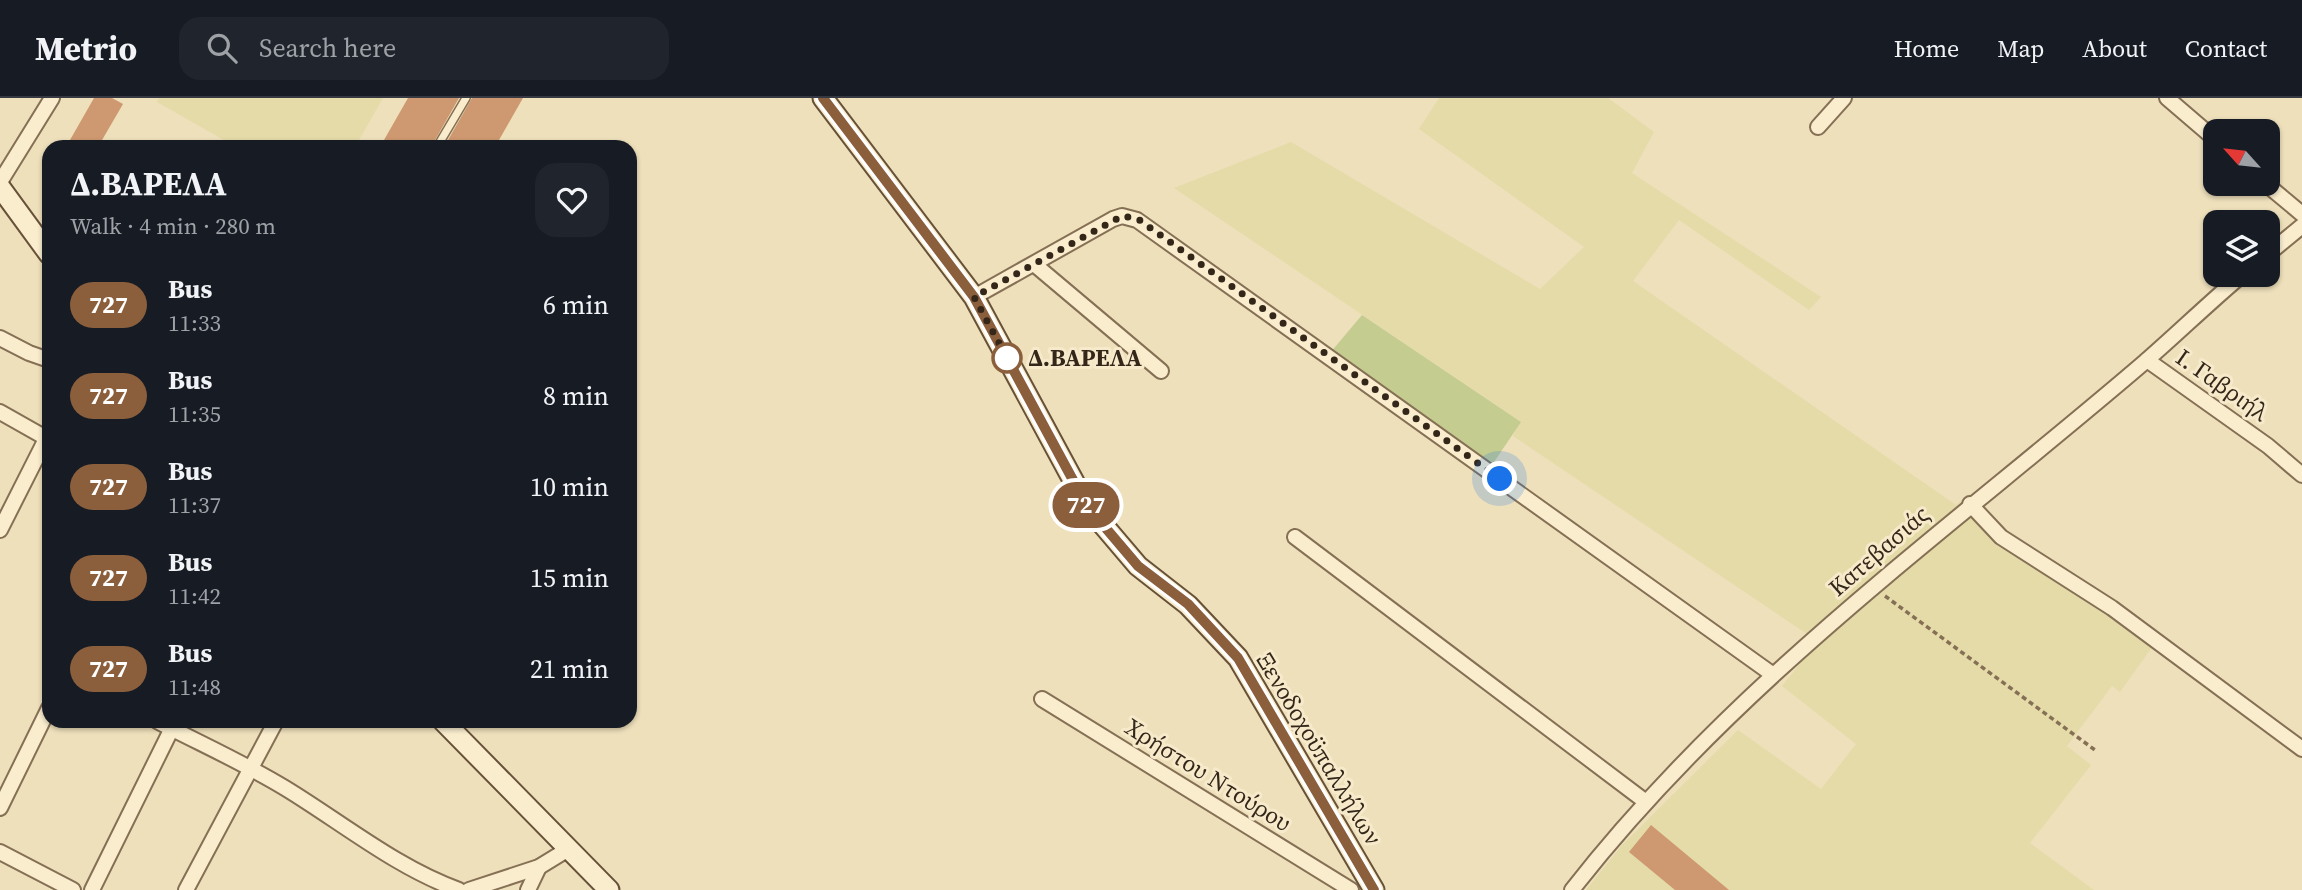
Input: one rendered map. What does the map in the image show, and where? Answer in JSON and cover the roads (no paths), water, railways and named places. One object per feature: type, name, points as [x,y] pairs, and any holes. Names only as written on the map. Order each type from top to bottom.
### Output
[{"type":"street","points":[[42,244],[0,184],[52,98]]},
{"type":"street","name":"Ξενοδοχοϋπαλλήλων","points":[[823,98],[974,297],[1087,506],[1138,566],[1188,604],[1238,658],[1374,890]]},
{"type":"street","points":[[1818,127],[1844,98]]},
{"type":"street","points":[[2167,98],[2203,129]]},
{"type":"street","points":[[2280,196],[2302,214]]},
{"type":"street","points":[[974,297],[1113,219],[1122,216],[1138,219],[1772,674]]},
{"type":"street","points":[[2280,244],[2302,226]]},
{"type":"street","points":[[1034,264],[1161,372]]},
{"type":"street","name":"Κατεβασιάς","points":[[1572,890],[1646,802],[1772,674],[1970,504],[2147,360],[2229,287]]},
{"type":"street","points":[[0,338],[42,358]]},
{"type":"street","name":"Ι. Γαβριήλ","points":[[2147,360],[2268,446],[2302,475]]},
{"type":"street","points":[[0,412],[42,432]]},
{"type":"street","points":[[0,530],[42,447]]},
{"type":"street","points":[[1970,504],[2001,537],[2112,608],[2302,749]]},
{"type":"street","points":[[1295,537],[1646,802]]},
{"type":"street","name":"Χρήστου Ντούρου","points":[[1042,699],[1351,890]]},
{"type":"street","points":[[0,808],[42,722]]},
{"type":"street","points":[[92,890],[173,728]]},
{"type":"street","points":[[179,728],[393,856],[442,884],[459,890]]},
{"type":"street","points":[[186,890],[272,728]]},
{"type":"street","points":[[450,728],[609,890]]},
{"type":"street","points":[[469,890],[539,867],[570,848]]},
{"type":"street","points":[[0,852],[73,890]]},
{"type":"street","points":[[528,890],[539,867]]},
{"type":"lane","points":[[441,140],[466,98]]},
{"type":"place","name":"Δ.ΒΑΡΕΛΑ","points":[[1007,358]]}]
